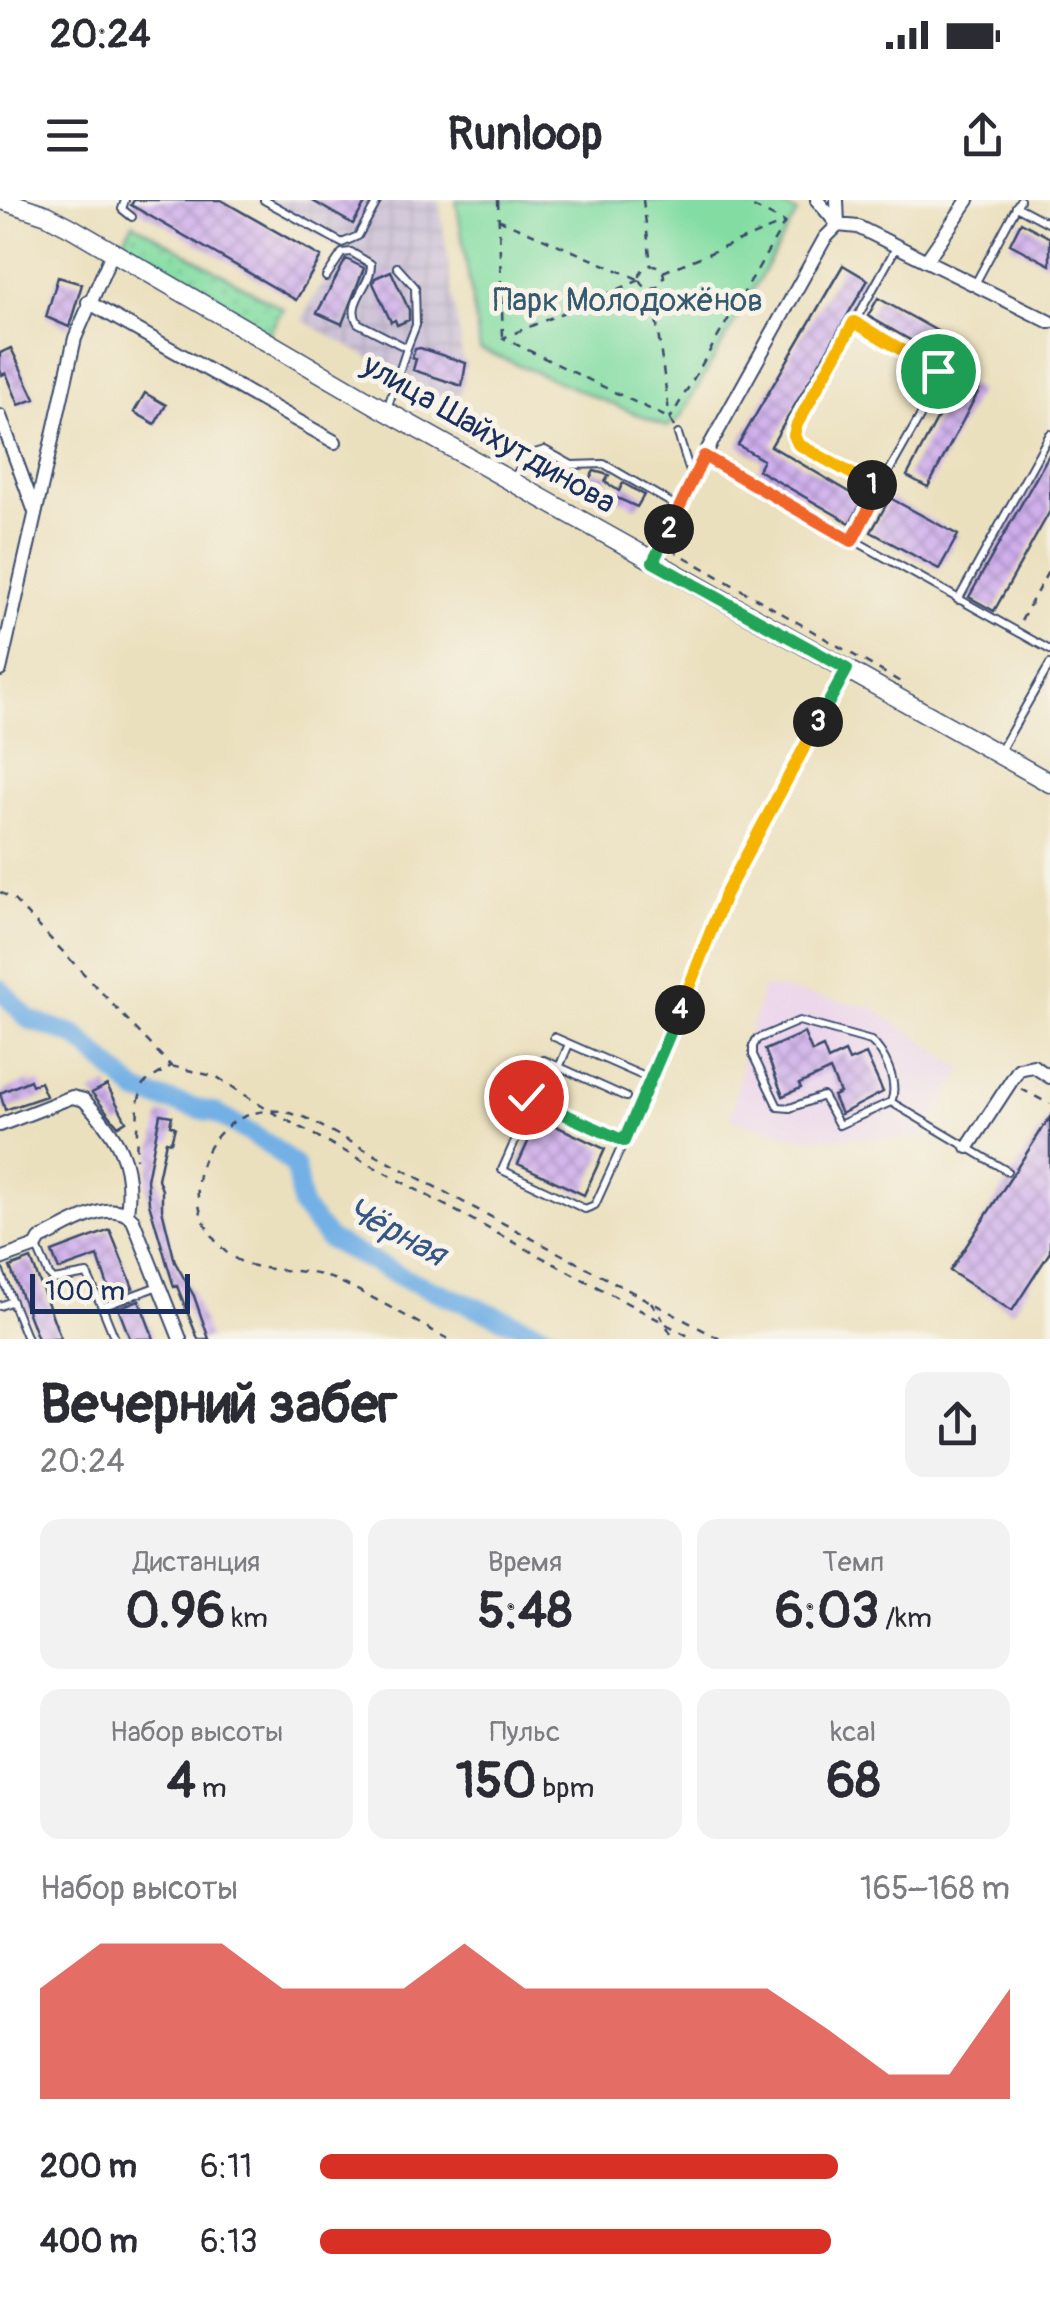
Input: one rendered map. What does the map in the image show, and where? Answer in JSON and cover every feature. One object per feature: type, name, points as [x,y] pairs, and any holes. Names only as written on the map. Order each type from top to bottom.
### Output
[{"type":"main road","name":"улица Шайхутдинова","points":[[2,200],[47,215],[113,251],[512,482],[1050,783]]},
{"type":"street","points":[[817,200],[838,224],[858,226],[1050,322]]},
{"type":"street","points":[[653,562],[704,456],[825,238],[838,224],[837,200]]},
{"type":"street","points":[[926,261],[968,200]]},
{"type":"street","points":[[0,670],[4,633],[36,515],[74,338],[113,251]]},
{"type":"street","points":[[88,302],[335,442]]},
{"type":"street","points":[[0,416],[36,515]]},
{"type":"street","points":[[968,1147],[1019,1068],[1033,1066],[1050,1077]]},
{"type":"street","points":[[0,1125],[72,1098],[84,1100],[116,1141],[125,1160],[131,1188],[130,1217],[180,1339]]},
{"type":"street","points":[[0,1259],[36,1246],[40,1239],[88,1215],[112,1211],[130,1217]]},
{"type":"lane","points":[[125,200],[122,209],[132,217]]},
{"type":"lane","points":[[264,200],[342,243],[358,236],[378,200]]},
{"type":"lane","points":[[974,285],[1018,203],[1050,224]]},
{"type":"lane","points":[[879,489],[798,444],[794,435],[896,246]]},
{"type":"lane","points":[[326,277],[342,253],[351,252],[368,261],[372,271],[353,308],[354,316],[358,323],[407,348]]},
{"type":"lane","points":[[386,410],[416,326],[415,287],[397,266]]},
{"type":"lane","points":[[852,541],[940,382],[936,368],[854,322]]},
{"type":"lane","points":[[678,434],[692,479]]},
{"type":"lane","points":[[958,600],[1050,434]]},
{"type":"lane","points":[[512,482],[523,460],[534,451],[544,450],[572,465],[604,464],[679,508]]},
{"type":"lane","points":[[704,456],[1050,650]]},
{"type":"lane","points":[[999,754],[1050,664]]},
{"type":"lane","points":[[624,1141],[530,1099],[498,1169],[590,1208],[624,1141],[652,1080],[725,895],[847,669]]},
{"type":"lane","points":[[799,1021],[871,1040],[895,1084],[891,1102],[839,1126],[823,1096],[794,1107],[778,1107],[753,1055],[753,1046],[758,1039],[799,1021]]},
{"type":"lane","points":[[554,1036],[652,1080]]},
{"type":"lane","points":[[552,1084],[569,1044]]},
{"type":"lane","points":[[544,1060],[626,1096]]},
{"type":"lane","points":[[891,1102],[1006,1171]]},
{"type":"lane","points":[[36,1246],[51,1278],[62,1280],[82,1273],[90,1276],[115,1339]]},
{"type":"lane","points":[[0,1272],[26,1339]]},
{"type":"lane","points":[[102,1307],[159,1286]]},
{"type":"lane","points":[[0,1306],[12,1301]]},
{"type":"path","points":[[498,200],[502,338]]},
{"type":"path","points":[[643,200],[652,265],[663,272]]},
{"type":"path","points":[[739,200],[785,222]]},
{"type":"path","points":[[498,219],[640,280],[652,289],[670,419],[678,434]]},
{"type":"path","points":[[663,272],[785,222]]},
{"type":"path","points":[[670,419],[785,222]]},
{"type":"path","points":[[640,280],[643,270],[652,265]]},
{"type":"path","points":[[652,289],[664,282],[663,272]]},
{"type":"path","points":[[502,338],[640,280]]},
{"type":"path","points":[[502,338],[670,419]]},
{"type":"path","points":[[662,544],[902,683]]},
{"type":"path","points":[[1015,631],[1050,568]]},
{"type":"path","points":[[0,892],[14,900],[171,1066],[217,1077],[268,1110],[694,1339]]},
{"type":"path","points":[[138,1103],[143,1084],[171,1066]]},
{"type":"path","points":[[1016,1091],[1024,1089],[1050,1104]]},
{"type":"path","points":[[448,1339],[325,1276],[254,1268],[223,1249],[209,1232],[196,1192],[202,1159],[222,1134],[238,1122],[268,1110],[304,1117],[720,1339]]},
{"type":"path","points":[[650,1302],[674,1339]]},
{"type":"shaded area","points":[[256,200],[439,200],[463,363],[462,388],[455,406],[302,320],[341,248]]},
{"type":"shaded area","points":[[764,986],[874,1008],[963,1069],[922,1139],[796,1137],[731,1119],[746,1043]]},
{"type":"green space","name":"Парк Молодожёнов","points":[[456,200],[773,200],[797,213],[680,418],[667,427],[480,349]]},
{"type":"green space","points":[[133,223],[283,309],[268,335],[118,249]]},
{"type":"building","points":[[134,200],[221,200],[321,257],[296,300],[131,205]]},
{"type":"building","points":[[311,200],[367,200],[353,224]]},
{"type":"building","points":[[1021,222],[1050,238],[1050,265],[1010,244]]},
{"type":"building","points":[[346,259],[364,268],[342,324],[317,313]]},
{"type":"building","points":[[843,265],[868,280],[771,446],[863,500],[850,523],[758,470],[763,460],[738,445]]},
{"type":"building","points":[[391,271],[409,310],[409,320],[397,325],[395,320],[391,322],[373,283],[375,278]]},
{"type":"building","points":[[58,277],[82,284],[69,327],[46,317]]},
{"type":"building","points":[[878,298],[964,346],[954,365],[868,316]]},
{"type":"building","points":[[11,348],[35,399],[19,405],[6,373],[2,375],[0,370],[0,353]]},
{"type":"building","points":[[415,349],[466,363],[462,386],[413,370],[416,359],[412,358]]},
{"type":"building","points":[[958,380],[979,390],[928,487],[907,476]]},
{"type":"building","points":[[145,393],[166,405],[155,424],[134,412]]},
{"type":"building","points":[[1050,453],[1050,511],[994,611],[969,597]]},
{"type":"building","points":[[594,471],[609,475],[605,482],[619,491],[623,483],[644,495],[637,507],[586,484]]},
{"type":"building","points":[[890,498],[958,535],[939,569],[871,532]]},
{"type":"building","points":[[804,1033],[812,1052],[823,1047],[828,1060],[845,1052],[849,1061],[866,1054],[883,1092],[841,1114],[833,1096],[840,1093],[830,1070],[783,1096],[765,1050]]},
{"type":"building","points":[[30,1080],[32,1085],[40,1082],[46,1096],[5,1110],[0,1093]]},
{"type":"building","points":[[107,1085],[126,1121],[118,1126],[92,1093]]},
{"type":"building","points":[[160,1114],[172,1116],[170,1125],[175,1127],[171,1142],[166,1141],[158,1179],[162,1209],[175,1262],[194,1296],[209,1339],[198,1339],[177,1286],[174,1287],[149,1203],[147,1180]]},
{"type":"building","points":[[1050,1117],[1050,1252],[1012,1311],[950,1271]]},
{"type":"building","points":[[539,1118],[605,1149],[584,1195],[518,1164]]},
{"type":"building","points":[[110,1230],[133,1288],[111,1296],[98,1256],[59,1270],[52,1252]]},
{"type":"building","points":[[31,1259],[61,1339],[38,1339],[10,1267]]},
{"type":"building","points":[[139,1300],[154,1339],[130,1339],[118,1308]]},
{"type":"waterway","name":"Чёрная","points":[[0,989],[28,1019],[76,1036],[138,1093],[216,1113],[268,1144],[295,1166],[302,1207],[328,1239],[406,1279],[554,1339]]},
{"type":"route","points":[[526,1097],[624,1141],[725,895],[847,669],[653,562],[704,456],[852,541],[879,489],[798,444],[794,435],[797,424],[854,322],[938,371]]}]
